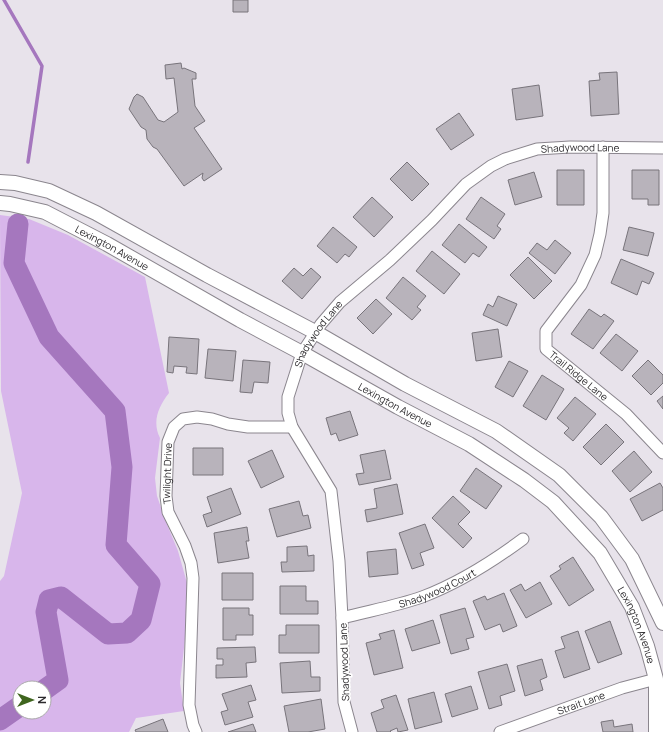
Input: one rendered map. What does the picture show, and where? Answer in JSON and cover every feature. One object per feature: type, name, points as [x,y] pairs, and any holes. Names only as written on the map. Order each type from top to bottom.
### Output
[{"type":"street","name":"Shadywood Lane","points":[[352,732],[344,702],[339,561],[331,491],[292,427],[288,413],[288,397],[302,353],[315,332],[340,302],[390,260],[432,220],[466,184],[505,158],[537,149],[570,147],[663,148]]},
{"type":"street","name":"Trail Ridge Lane","points":[[603,147],[603,214],[595,255],[581,285],[546,331],[546,349],[626,414],[663,453]]},
{"type":"street","points":[[0,182],[15,183],[49,191],[96,213],[207,275],[315,332],[405,384],[496,431],[559,474],[601,517],[632,559],[663,623]]},
{"type":"street","name":"Lexington Avenue","points":[[0,203],[45,212],[107,244],[240,320],[398,407],[469,444],[524,480],[553,502],[600,553],[632,607],[659,678],[656,732]]},
{"type":"street","name":"Twilight Drive","points":[[196,732],[189,705],[193,578],[191,563],[185,546],[168,512],[166,496],[168,442],[174,427],[183,419],[197,417],[248,427],[292,427]]},
{"type":"street","name":"Shadywood Court","points":[[342,618],[422,597],[458,581],[495,560],[523,539]]},
{"type":"street","name":"Strait Lane","points":[[500,732],[622,688],[659,678]]},
{"type":"shaded area","points":[[0,215],[29,219],[68,235],[145,277],[169,393],[159,409],[156,420],[156,426],[160,438],[155,478],[157,496],[178,551],[187,583],[187,621],[180,683],[184,711],[136,718],[129,732],[0,732],[0,581],[4,576],[22,493],[1,391]]},
{"type":"building","points":[[233,0],[248,0],[248,12],[233,12]]},
{"type":"building","points":[[181,63],[182,69],[184,68],[196,73],[196,79],[192,79],[195,106],[205,121],[194,128],[222,169],[204,181],[202,178],[203,173],[184,186],[157,149],[153,147],[147,139],[146,130],[141,127],[129,109],[134,97],[137,94],[143,97],[158,120],[164,122],[178,112],[174,78],[166,79],[165,65]]},
{"type":"building","points":[[617,72],[619,114],[591,116],[589,81],[600,80],[599,73]]},
{"type":"building","points":[[539,85],[543,116],[516,120],[512,89]]},
{"type":"building","points":[[459,113],[474,135],[451,150],[436,129]]},
{"type":"building","points":[[407,162],[429,184],[412,201],[390,179]]},
{"type":"building","points":[[557,170],[584,170],[584,205],[557,205]]},
{"type":"building","points":[[632,170],[659,170],[659,205],[648,205],[648,199],[632,199]]},
{"type":"building","points":[[534,172],[542,197],[515,205],[508,180]]},
{"type":"building","points":[[372,197],[393,217],[374,237],[353,217]]},
{"type":"building","points":[[481,197],[505,214],[497,226],[501,229],[494,239],[466,219]]},
{"type":"building","points":[[459,224],[487,247],[479,257],[473,253],[465,263],[442,245]]},
{"type":"building","points":[[333,227],[357,247],[349,257],[345,254],[337,263],[317,246]]},
{"type":"building","points":[[629,227],[654,233],[648,256],[623,250]]},
{"type":"building","points":[[555,240],[571,253],[555,274],[529,253],[537,243],[547,250]]},
{"type":"building","points":[[432,251],[460,274],[444,294],[416,271]]},
{"type":"building","points":[[528,257],[552,281],[534,299],[510,275]]},
{"type":"building","points":[[621,259],[654,273],[649,284],[642,281],[637,295],[611,283]]},
{"type":"building","points":[[294,268],[303,276],[311,268],[321,277],[302,299],[282,281]]},
{"type":"building","points":[[403,277],[426,296],[417,307],[421,310],[412,320],[386,298]]},
{"type":"building","points":[[498,296],[517,304],[507,326],[483,315],[488,304],[493,307]]},
{"type":"building","points":[[376,299],[392,314],[373,334],[357,318]]},
{"type":"building","points":[[589,309],[601,317],[604,314],[614,321],[593,349],[571,334]]},
{"type":"building","points":[[498,329],[502,357],[476,361],[472,333]]},
{"type":"building","points":[[616,334],[638,351],[622,371],[600,353]]},
{"type":"building","points":[[169,337],[199,339],[197,374],[186,373],[187,367],[174,366],[173,373],[167,372]]},
{"type":"building","points":[[208,349],[236,351],[233,381],[205,378]]},
{"type":"building","points":[[243,360],[270,362],[268,383],[254,382],[252,393],[240,392]]},
{"type":"building","points":[[648,360],[663,375],[663,383],[651,395],[632,376]]},
{"type":"building","points":[[509,361],[528,371],[513,397],[495,387]]},
{"type":"building","points":[[542,375],[564,389],[546,420],[523,406]]},
{"type":"building","points":[[663,396],[663,409],[657,401]]},
{"type":"building","points":[[575,397],[596,414],[573,441],[564,433],[569,428],[557,418]]},
{"type":"building","points":[[350,411],[358,435],[339,441],[336,433],[331,435],[326,418]]},
{"type":"building","points":[[606,424],[624,442],[601,465],[583,447]]},
{"type":"building","points":[[193,448],[223,448],[223,475],[193,475]]},
{"type":"building","points":[[272,450],[284,477],[261,488],[248,461]]},
{"type":"building","points":[[385,450],[391,479],[359,485],[356,474],[364,473],[360,455]]},
{"type":"building","points":[[634,451],[652,472],[630,492],[612,471]]},
{"type":"building","points":[[476,468],[502,486],[486,509],[460,491]]},
{"type":"building","points":[[660,483],[663,488],[663,510],[642,521],[630,499]]},
{"type":"building","points":[[397,484],[403,514],[367,522],[365,510],[377,508],[374,489]]},
{"type":"building","points":[[231,488],[241,514],[207,527],[203,515],[212,512],[207,497]]},
{"type":"building","points":[[453,496],[470,512],[458,524],[472,538],[463,548],[432,518]]},
{"type":"building","points":[[299,501],[303,516],[308,515],[311,528],[277,537],[269,509]]},
{"type":"building","points":[[425,524],[434,548],[420,553],[424,565],[412,569],[399,533]]},
{"type":"building","points":[[247,527],[249,541],[246,541],[249,558],[218,563],[214,533]]},
{"type":"building","points":[[307,546],[308,556],[314,555],[314,571],[282,572],[281,562],[287,562],[287,547]]},
{"type":"building","points":[[396,549],[398,574],[369,577],[367,552]]},
{"type":"building","points":[[573,557],[594,590],[569,606],[550,576],[561,569],[559,566]]},
{"type":"building","points":[[222,573],[253,573],[253,600],[222,600]]},
{"type":"building","points":[[540,582],[552,604],[526,618],[510,590],[521,584],[525,591]]},
{"type":"building","points":[[280,586],[306,586],[306,601],[318,601],[318,614],[280,614]]},
{"type":"building","points":[[504,593],[517,626],[503,632],[500,624],[485,630],[473,601],[485,596],[487,600]]},
{"type":"building","points":[[223,608],[249,608],[249,615],[253,615],[253,635],[236,635],[236,640],[223,640]]},
{"type":"building","points":[[465,608],[474,637],[466,639],[469,649],[451,654],[440,615]]},
{"type":"building","points":[[433,620],[440,643],[412,651],[405,629]]},
{"type":"building","points":[[610,621],[622,654],[598,663],[585,631]]},
{"type":"building","points":[[286,625],[319,625],[319,653],[279,653],[279,635],[286,635]]},
{"type":"building","points":[[394,630],[403,668],[374,675],[366,643],[381,639],[379,634]]},
{"type":"building","points":[[578,631],[590,669],[564,678],[555,651],[565,648],[561,637]]},
{"type":"building","points":[[255,647],[256,662],[246,663],[247,677],[216,678],[216,665],[223,665],[223,659],[217,659],[217,648]]},
{"type":"building","points":[[542,659],[547,677],[540,680],[543,690],[525,696],[517,666]]},
{"type":"building","points":[[310,661],[311,677],[320,677],[320,691],[282,693],[280,663]]},
{"type":"building","points":[[507,664],[515,691],[500,696],[502,705],[489,709],[478,672]]},
{"type":"building","points":[[251,685],[256,700],[248,702],[253,717],[225,725],[221,712],[228,710],[222,694]]},
{"type":"building","points":[[471,686],[478,709],[452,717],[445,694]]},
{"type":"building","points":[[434,692],[442,722],[415,729],[408,699]]},
{"type":"building","points":[[396,695],[408,730],[398,732],[397,728],[390,731],[391,732],[377,732],[371,713],[384,708],[381,700]]},
{"type":"building","points":[[321,699],[325,729],[308,732],[289,732],[284,706]]},
{"type":"building","points":[[163,719],[168,732],[136,732],[135,730]]},
{"type":"building","points":[[613,720],[614,727],[632,724],[633,732],[603,732],[601,722]]},
{"type":"building","points":[[253,724],[256,732],[228,732]]},
{"type":"waterway","points":[[4,0],[42,66],[28,162]]},
{"type":"waterway","points":[[18,224],[14,263],[49,337],[115,411],[122,467],[116,545],[150,584],[141,620],[127,633],[108,634],[61,597],[49,600],[46,612],[58,680],[52,684]]},
{"type":"waterway","points":[[0,720],[12,712]]}]
